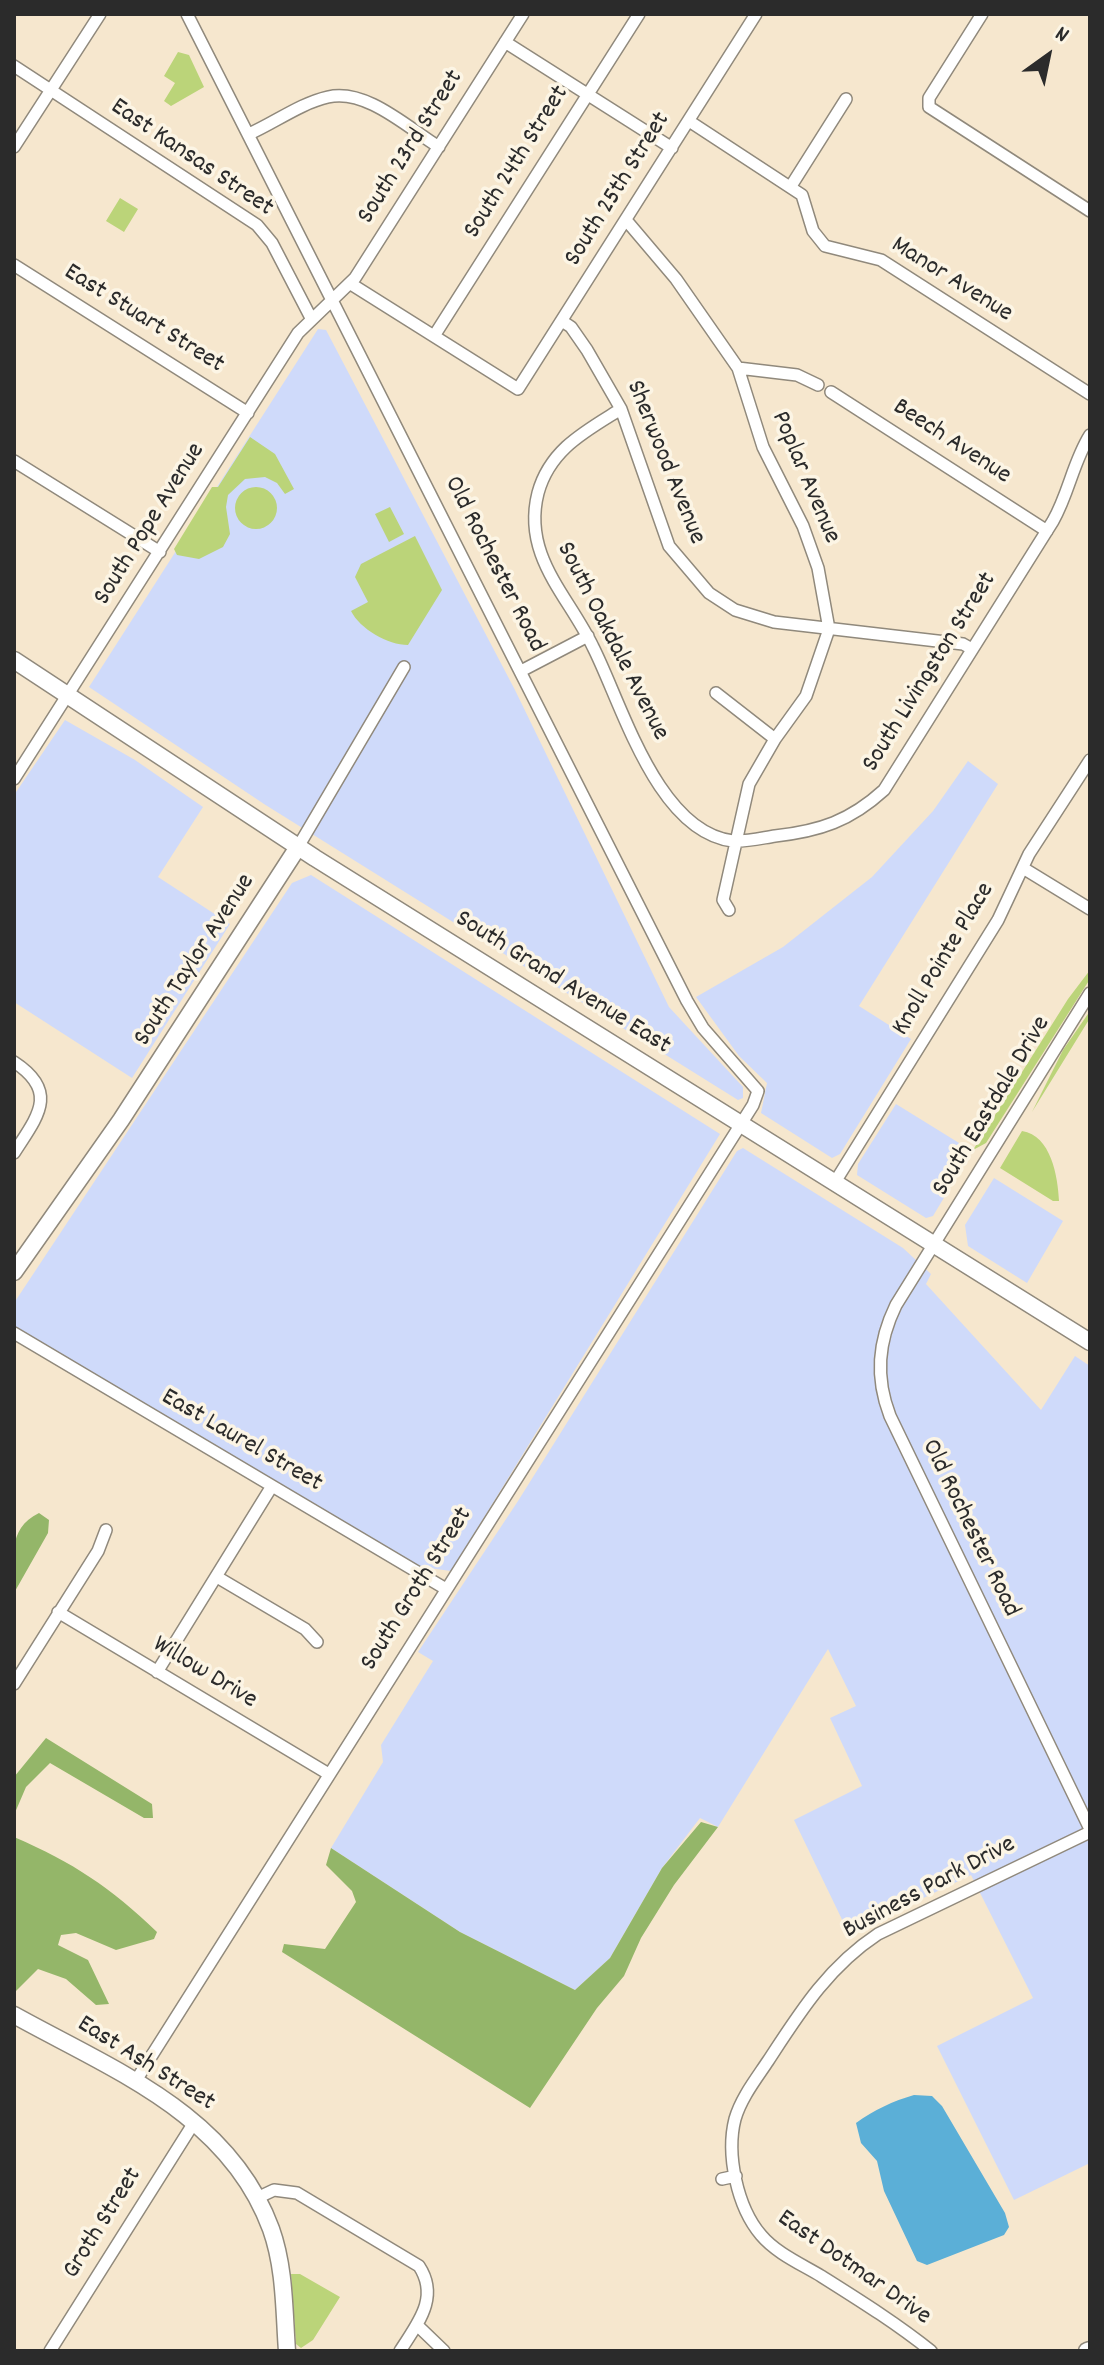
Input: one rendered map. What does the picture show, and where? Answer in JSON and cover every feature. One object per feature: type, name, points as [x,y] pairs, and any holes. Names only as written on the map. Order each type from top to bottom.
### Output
[{"type":"main road","name":"South Grand Avenue East","points":[[14,660],[298,847],[1090,1342]]},
{"type":"main road","name":"South Taylor Avenue","points":[[14,1272],[121,1120],[298,847]]},
{"type":"main road","name":"East Ash Street","points":[[14,2015],[135,2082],[195,2121],[231,2157],[257,2198],[271,2230],[280,2268],[287,2351]]},
{"type":"street","points":[[14,147],[100,14]]},
{"type":"street","name":"Old Rochester Road","points":[[187,14],[687,1001],[703,1028],[755,1084],[757,1096],[740,1124]]},
{"type":"street","name":"South 23rd Street","points":[[332,300],[351,284],[523,14]]},
{"type":"street","name":"South 24th Street","points":[[434,336],[639,14]]},
{"type":"street","name":"South 25th Street","points":[[434,336],[518,389],[756,14]]},
{"type":"street","points":[[982,14],[928,104],[933,112],[1090,211]]},
{"type":"street","points":[[505,42],[672,148]]},
{"type":"street","name":"East Kansas Street","points":[[14,66],[257,225],[272,243],[311,318]]},
{"type":"street","points":[[249,134],[328,97],[344,96],[368,103],[439,147]]},
{"type":"street","points":[[791,186],[846,99]]},
{"type":"street","name":"Manor Avenue","points":[[689,121],[802,195],[813,231],[825,246],[881,260],[1090,394]]},
{"type":"street","name":"Poplar Avenue","points":[[626,220],[676,279],[738,368],[763,447],[803,526],[818,568],[829,629],[806,696],[775,739],[749,784],[723,900],[729,910]]},
{"type":"street","name":"East Stuart Street","points":[[14,265],[248,413]]},
{"type":"street","points":[[351,284],[434,336]]},
{"type":"street","name":"South Pope Avenue","points":[[14,779],[311,318],[332,300]]},
{"type":"street","name":"Sherwood Avenue","points":[[562,321],[571,327],[587,350],[621,409],[669,546],[698,584],[745,614],[774,622],[963,644],[972,649]]},
{"type":"street","points":[[738,368],[797,375],[818,385]]},
{"type":"street","name":"Beech Avenue","points":[[831,392],[1047,531]]},
{"type":"street","name":"South Oakdale Avenue","points":[[621,409],[584,431],[555,458],[539,491],[535,513],[539,555],[588,636],[640,752],[672,802],[699,826],[734,841]]},
{"type":"street","name":"South Livingston Street","points":[[734,841],[823,829],[851,817],[884,790],[1063,504],[1078,453],[1090,435]]},
{"type":"street","points":[[14,461],[160,552]]},
{"type":"street","points":[[521,671],[588,636]]},
{"type":"street","name":"South Taylor Avenue","points":[[298,847],[404,667]]},
{"type":"street","points":[[716,693],[775,739]]},
{"type":"street","name":"Knoll Pointe Place","points":[[835,1182],[998,920],[1023,868],[1090,760]]},
{"type":"street","points":[[1023,868],[1090,909]]},
{"type":"street","name":"South Eastdale Drive","points":[[934,1245],[1090,993]]},
{"type":"street","points":[[14,1062],[32,1077],[42,1097],[38,1115],[14,1153]]},
{"type":"street","name":"South Groth Street","points":[[135,2082],[327,1773],[740,1124]]},
{"type":"street","name":"Old Rochester Road","points":[[934,1245],[896,1305],[885,1331],[879,1364],[884,1400],[1090,1831]]},
{"type":"street","name":"East Laurel Street","points":[[14,1333],[446,1589]]},
{"type":"street","points":[[157,1672],[272,1486]]},
{"type":"street","points":[[14,1684],[98,1551],[106,1530]]},
{"type":"street","points":[[217,1577],[305,1629],[317,1642]]},
{"type":"street","name":"Willow Drive","points":[[58,1612],[327,1773]]},
{"type":"street","name":"Business Park Drive","points":[[736,2176],[732,2144],[739,2108],[814,1991],[835,1967],[878,1934],[1090,1831]]},
{"type":"street","name":"Groth Street","points":[[50,2351],[195,2121]]},
{"type":"street","points":[[722,2179],[736,2176]]},
{"type":"street","name":"East Dotmar Drive","points":[[736,2176],[750,2220],[771,2245],[898,2324],[931,2351]]},
{"type":"street","points":[[257,2198],[274,2190],[297,2193],[412,2259],[427,2278],[427,2302],[418,2326],[400,2351]]},
{"type":"street","points":[[418,2326],[444,2351]]},
{"type":"shaded area","points":[[318,329],[326,330],[515,690],[669,1007],[743,1087],[743,1098],[738,1100],[264,804],[89,687]]},
{"type":"shaded area","points":[[65,720],[135,760],[203,807],[158,877],[230,924],[132,1078],[14,1002],[14,795]]},
{"type":"shaded area","points":[[968,761],[998,784],[859,1006],[911,1039],[840,1154],[832,1158],[761,1113],[767,1083],[739,1056],[696,997],[783,947],[872,877],[933,811]]},
{"type":"shaded area","points":[[311,875],[720,1134],[451,1571],[421,1567],[14,1326],[14,1303],[292,883]]},
{"type":"shaded area","points":[[896,1104],[972,1151],[933,1216],[926,1218],[857,1175],[858,1164]]},
{"type":"shaded area","points":[[743,1148],[903,1248],[931,1274],[926,1284],[1041,1410],[1075,1356],[1090,1366],[1090,2163],[1014,2200],[937,2046],[1033,1998],[971,1875],[849,1934],[794,1820],[862,1786],[830,1718],[856,1706],[828,1649],[718,1827],[700,1818],[662,1868],[610,1958],[575,1990],[460,1932],[331,1848],[383,1762],[381,1745],[433,1661],[418,1652],[518,1501],[737,1151]]},
{"type":"shaded area","points":[[994,1178],[1063,1221],[1027,1283],[968,1246],[965,1225]]},
{"type":"green space","points":[[178,52],[189,55],[204,87],[171,106],[164,101],[175,83],[164,76]]},
{"type":"green space","points":[[120,198],[138,209],[124,232],[106,221]]},
{"type":"green space","points":[[250,437],[275,454],[294,489],[285,494],[277,483],[265,477],[245,479],[228,495],[226,507],[230,534],[223,547],[199,559],[177,555],[174,549],[212,487],[218,487]]},
{"type":"green space","points":[[256,487],[271,493],[277,508],[271,523],[256,529],[241,523],[235,508],[241,493]]},
{"type":"green space","points":[[390,507],[404,534],[389,542],[375,514]]},
{"type":"green space","points":[[415,536],[442,590],[408,645],[375,635],[351,611],[368,602],[355,577],[361,564]]},
{"type":"green space","points":[[1090,970],[1090,979],[986,1143],[973,1150],[1068,999]]},
{"type":"green space","points":[[1090,1011],[1090,1018],[1032,1112],[1063,1050]]},
{"type":"green space","points":[[1022,1131],[1040,1140],[1051,1158],[1059,1201],[1053,1201],[1000,1168]]},
{"type":"green space","points":[[39,1513],[49,1520],[48,1533],[14,1593],[13,1558],[17,1537],[28,1520]]},
{"type":"green space","points":[[46,1738],[152,1804],[153,1818],[144,1818],[50,1763],[26,1787],[14,1815],[14,1777]]},
{"type":"green space","points":[[701,1822],[718,1827],[674,1885],[641,1938],[624,1976],[597,2008],[530,2108],[282,1952],[284,1944],[325,1949],[356,1902],[352,1891],[326,1865],[331,1848],[460,1932],[575,1990],[610,1958],[662,1868]]},
{"type":"green space","points":[[14,1837],[90,1877],[157,1932],[154,1939],[116,1950],[76,1933],[61,1935],[58,1945],[88,1960],[109,2004],[96,2005],[66,1979],[38,1969],[14,1993]]},
{"type":"green space","points":[[291,2274],[300,2274],[340,2297],[313,2340],[301,2348],[296,2344]]},
{"type":"water","points":[[914,2095],[932,2096],[942,2106],[1005,2213],[1009,2227],[1004,2235],[927,2265],[917,2261],[884,2191],[877,2161],[861,2143],[856,2123],[884,2106]]}]
